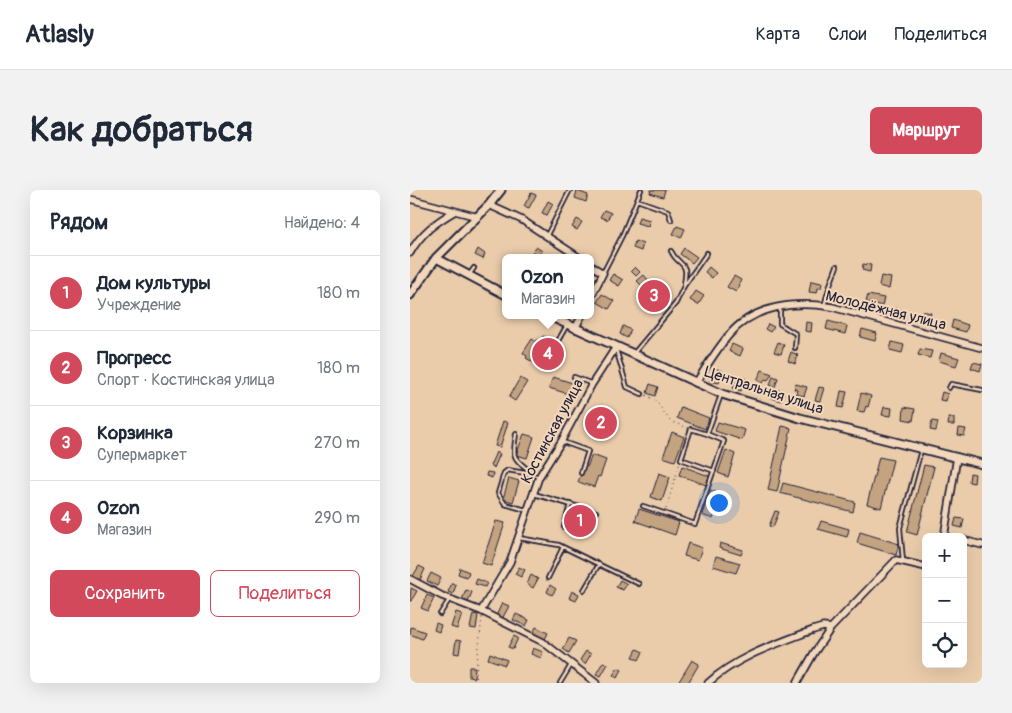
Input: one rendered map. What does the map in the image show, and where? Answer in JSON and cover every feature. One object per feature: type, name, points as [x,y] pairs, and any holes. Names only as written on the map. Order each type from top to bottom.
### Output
[{"type":"street","points":[[410,295],[436,258],[478,217],[501,190]]},
{"type":"street","points":[[410,199],[478,217]]},
{"type":"street","points":[[489,205],[522,220],[574,254]]},
{"type":"street","points":[[410,253],[433,224],[455,211]]},
{"type":"street","points":[[436,258],[472,279],[502,293]]},
{"type":"street","points":[[594,267],[604,273],[594,292]]},
{"type":"street","name":"Молодёжная улица","points":[[696,383],[728,335],[741,323],[762,310],[780,306],[824,306],[854,312],[982,348]]},
{"type":"street","name":"Центральная улица","points":[[555,319],[722,394],[800,418],[982,464]]},
{"type":"street","points":[[575,329],[580,319]]},
{"type":"street","name":"Костинская улица","points":[[482,612],[510,562],[528,510],[536,476],[561,442],[592,384],[616,347]]},
{"type":"street","points":[[946,533],[957,457]]},
{"type":"street","points":[[967,541],[982,545]]},
{"type":"street","points":[[798,683],[814,653],[831,628],[896,560],[922,566]]},
{"type":"street","points":[[410,579],[543,642],[596,683]]},
{"type":"street","points":[[708,683],[723,670],[752,654],[813,630],[823,627],[831,628]]},
{"type":"lane","points":[[547,236],[570,190]]},
{"type":"lane","points":[[604,273],[641,190]]},
{"type":"lane","points":[[638,200],[668,211],[671,220]]},
{"type":"lane","points":[[672,251],[673,256],[685,268],[684,286]]},
{"type":"lane","points":[[633,354],[676,302],[684,286],[707,253]]},
{"type":"lane","points":[[824,306],[838,266]]},
{"type":"lane","points":[[472,279],[474,268]]},
{"type":"lane","points":[[780,306],[780,324],[796,334],[795,348]]},
{"type":"lane","points":[[544,339],[555,346],[567,325]]},
{"type":"lane","points":[[616,347],[627,388],[642,394]]},
{"type":"lane","points":[[574,377],[592,384]]},
{"type":"lane","points":[[949,388],[951,384],[982,390]]},
{"type":"lane","points":[[707,434],[722,394]]},
{"type":"lane","points":[[643,506],[695,524],[714,471],[724,441],[691,429],[681,459],[714,471]]},
{"type":"lane","points":[[516,434],[514,458],[536,476]]},
{"type":"lane","points":[[561,442],[588,451],[581,473]]},
{"type":"lane","points":[[902,561],[900,528],[921,449]]},
{"type":"lane","points":[[528,510],[505,504],[498,493],[504,473],[508,470],[536,476]]},
{"type":"lane","points":[[532,494],[596,512]]},
{"type":"lane","points":[[564,527],[570,504]]},
{"type":"lane","points":[[519,538],[559,545],[639,584]]},
{"type":"lane","points":[[548,578],[563,547]]},
{"type":"lane","points":[[584,590],[599,564]]},
{"type":"lane","points":[[440,614],[450,599]]},
{"type":"lane","points":[[560,683],[572,664]]},
{"type":"path","points":[[642,394],[656,401],[670,421],[691,429]]},
{"type":"path","points":[[664,513],[681,459]]},
{"type":"path","points":[[475,683],[482,612]]},
{"type":"building","points":[[651,190],[665,190],[663,197],[650,193]]},
{"type":"building","points":[[577,191],[588,195],[586,202],[575,198]]},
{"type":"building","points":[[531,193],[536,195],[529,208],[524,206]]},
{"type":"building","points":[[548,201],[553,204],[547,215],[542,213]]},
{"type":"building","points":[[604,210],[611,213],[607,220],[600,217]]},
{"type":"building","points":[[639,217],[650,220],[648,226],[637,223]]},
{"type":"building","points":[[577,219],[582,222],[577,230],[572,227]]},
{"type":"building","points":[[677,226],[685,229],[681,238],[673,234]]},
{"type":"building","points":[[635,241],[643,244],[641,251],[633,248]]},
{"type":"building","points":[[536,247],[542,251],[540,254],[531,254]]},
{"type":"building","points":[[684,248],[697,257],[692,263],[680,254]]},
{"type":"building","points":[[478,249],[485,254],[483,259],[475,255]]},
{"type":"building","points":[[863,264],[871,265],[870,272],[862,270]]},
{"type":"building","points":[[635,267],[640,272],[636,276],[631,271]]},
{"type":"building","points":[[709,267],[716,273],[712,278],[705,272]]},
{"type":"building","points":[[613,274],[623,280],[619,286],[609,280]]},
{"type":"building","points":[[644,275],[648,280],[642,286],[637,281]]},
{"type":"building","points":[[734,276],[741,280],[736,292],[727,287]]},
{"type":"building","points":[[881,276],[891,278],[889,289],[879,286]]},
{"type":"building","points":[[811,281],[822,283],[817,293],[809,292]]},
{"type":"building","points":[[659,285],[666,291],[648,308],[642,301]]},
{"type":"building","points":[[696,291],[704,296],[698,305],[690,300]]},
{"type":"building","points":[[602,294],[614,301],[609,309],[597,302]]},
{"type":"building","points":[[868,295],[884,298],[882,306],[866,302]]},
{"type":"building","points":[[895,308],[902,310],[900,316],[894,315]]},
{"type":"building","points":[[922,311],[931,313],[929,322],[920,320]]},
{"type":"building","points":[[953,320],[968,325],[966,332],[951,328]]},
{"type":"building","points":[[828,321],[847,326],[845,334],[826,329]]},
{"type":"building","points":[[806,322],[812,323],[811,332],[805,331]]},
{"type":"building","points":[[768,324],[774,327],[770,332],[765,329]]},
{"type":"building","points":[[623,326],[631,330],[627,338],[620,334]]},
{"type":"building","points":[[862,329],[877,333],[875,341],[860,337]]},
{"type":"building","points":[[532,339],[549,347],[548,349],[552,351],[543,365],[540,363],[538,365],[526,358],[527,356],[523,353]]},
{"type":"building","points":[[778,342],[784,345],[781,354],[774,352]]},
{"type":"building","points":[[892,342],[904,345],[902,353],[890,350]]},
{"type":"building","points":[[732,344],[743,349],[740,356],[729,351]]},
{"type":"building","points":[[920,349],[932,351],[930,358],[918,355]]},
{"type":"building","points":[[791,352],[798,355],[795,364],[788,361]]},
{"type":"building","points":[[941,353],[959,358],[956,366],[939,361]]},
{"type":"building","points":[[973,362],[982,364],[980,371],[971,368]]},
{"type":"building","points":[[714,368],[723,371],[719,383],[710,381]]},
{"type":"building","points":[[762,370],[772,374],[763,383],[757,380]]},
{"type":"building","points":[[738,376],[746,379],[741,391],[733,388]]},
{"type":"building","points":[[773,376],[778,378],[775,387],[770,385]]},
{"type":"building","points":[[553,377],[579,385],[575,396],[549,388]]},
{"type":"building","points":[[520,378],[527,382],[515,401],[509,397]]},
{"type":"building","points":[[650,384],[658,387],[655,396],[647,393]]},
{"type":"building","points":[[796,384],[807,387],[804,396],[796,394],[797,390],[794,389]]},
{"type":"building","points":[[819,387],[824,388],[820,401],[815,400]]},
{"type":"building","points":[[775,389],[784,392],[781,401],[772,398]]},
{"type":"building","points":[[841,391],[847,392],[843,408],[838,407]]},
{"type":"building","points":[[942,392],[948,394],[946,401],[940,400]]},
{"type":"building","points":[[861,393],[871,396],[868,407],[866,406],[864,412],[857,411]]},
{"type":"building","points":[[681,407],[709,418],[705,429],[677,418]]},
{"type":"building","points":[[884,407],[892,408],[891,416],[882,415]]},
{"type":"building","points":[[904,407],[915,409],[913,421],[903,419]]},
{"type":"building","points":[[598,409],[612,414],[603,437],[590,432]]},
{"type":"building","points":[[949,418],[954,418],[954,425],[948,425]]},
{"type":"building","points":[[503,421],[508,423],[500,447],[495,446]]},
{"type":"building","points":[[932,421],[938,422],[936,431],[930,430]]},
{"type":"building","points":[[718,422],[745,430],[742,440],[715,431]]},
{"type":"building","points":[[782,426],[791,428],[777,492],[768,490]]},
{"type":"building","points":[[959,428],[966,429],[964,436],[958,435]]},
{"type":"building","points":[[672,432],[684,437],[675,461],[663,457]]},
{"type":"building","points":[[524,434],[534,437],[527,458],[516,455]]},
{"type":"building","points":[[726,450],[735,454],[728,477],[718,473]]},
{"type":"building","points":[[496,452],[500,454],[494,468],[490,466]]},
{"type":"building","points":[[592,455],[606,460],[594,487],[578,482],[584,466],[587,467]]},
{"type":"building","points":[[879,457],[893,460],[881,508],[867,504]]},
{"type":"building","points":[[924,465],[934,467],[917,535],[907,532]]},
{"type":"building","points":[[682,466],[709,476],[706,485],[679,475]]},
{"type":"building","points":[[487,472],[493,473],[492,478],[486,476]]},
{"type":"building","points":[[659,473],[670,477],[662,501],[651,497]]},
{"type":"building","points":[[970,473],[975,474],[974,483],[969,482]]},
{"type":"building","points":[[509,478],[519,481],[513,502],[503,499]]},
{"type":"building","points":[[783,483],[855,502],[853,512],[780,493]]},
{"type":"building","points":[[710,490],[722,494],[713,519],[702,515]]},
{"type":"building","points":[[639,509],[679,522],[675,535],[635,521]]},
{"type":"building","points":[[573,511],[590,514],[587,531],[570,528]]},
{"type":"building","points":[[775,511],[779,512],[773,527],[769,526]]},
{"type":"building","points":[[956,518],[964,519],[962,528],[954,526]]},
{"type":"building","points":[[496,521],[505,523],[491,566],[482,563]]},
{"type":"building","points":[[821,521],[849,529],[847,537],[818,529]]},
{"type":"building","points":[[860,532],[899,544],[896,555],[857,543]]},
{"type":"building","points":[[688,543],[702,548],[698,560],[684,556]]},
{"type":"building","points":[[720,543],[743,550],[741,555],[719,548]]},
{"type":"building","points":[[716,556],[740,563],[736,573],[713,566]]},
{"type":"building","points":[[419,566],[425,569],[420,580],[413,576]]},
{"type":"building","points":[[519,567],[525,570],[521,577],[515,574]]},
{"type":"building","points":[[460,568],[469,572],[467,577],[458,574]]},
{"type":"building","points":[[431,573],[441,578],[437,586],[427,581]]},
{"type":"building","points":[[531,575],[538,579],[533,588],[527,584]]},
{"type":"building","points":[[477,579],[487,583],[485,587],[475,584]]},
{"type":"building","points":[[620,580],[627,584],[623,590],[616,587]]},
{"type":"building","points":[[452,583],[456,585],[453,594],[448,592]]},
{"type":"building","points":[[550,585],[556,589],[552,595],[547,592]]},
{"type":"building","points":[[411,588],[417,591],[410,601]]},
{"type":"building","points":[[466,590],[472,592],[468,602],[462,600]]},
{"type":"building","points":[[572,591],[579,594],[576,601],[569,598]]},
{"type":"building","points":[[427,595],[434,598],[428,611],[421,608]]},
{"type":"building","points":[[502,603],[509,606],[502,619],[496,616]]},
{"type":"building","points":[[456,612],[462,614],[457,629],[451,627]]},
{"type":"building","points":[[473,614],[478,615],[476,629],[470,628]]},
{"type":"building","points":[[516,614],[529,620],[526,626],[513,620]]},
{"type":"building","points":[[436,623],[441,625],[439,632],[434,630]]},
{"type":"building","points":[[411,627],[425,632],[422,639],[410,634]]},
{"type":"building","points":[[536,627],[548,633],[545,639],[533,633]]},
{"type":"building","points":[[514,636],[518,638],[513,649],[508,647]]},
{"type":"building","points":[[569,638],[576,641],[569,653],[563,649]]},
{"type":"building","points":[[456,640],[461,641],[459,654],[454,653]]},
{"type":"building","points":[[533,648],[543,652],[541,658],[531,654]]},
{"type":"building","points":[[637,649],[643,652],[639,660],[633,657]]},
{"type":"building","points":[[586,651],[591,654],[585,664],[580,660]]},
{"type":"building","points":[[490,653],[507,660],[505,665],[488,659]]},
{"type":"building","points":[[692,660],[699,664],[688,683],[678,683]]},
{"type":"building","points":[[603,662],[608,664],[601,676],[596,674]]},
{"type":"building","points":[[469,667],[475,667],[474,678],[469,677]]},
{"type":"building","points":[[618,668],[622,670],[617,678],[613,675]]},
{"type":"place","name":"Корзинка","points":[[654,296]]},
{"type":"place","name":"Ozon","points":[[548,354]]},
{"type":"place","name":"Прогресс","points":[[601,423]]},
{"type":"place","name":"Дом культуры","points":[[580,521]]}]
